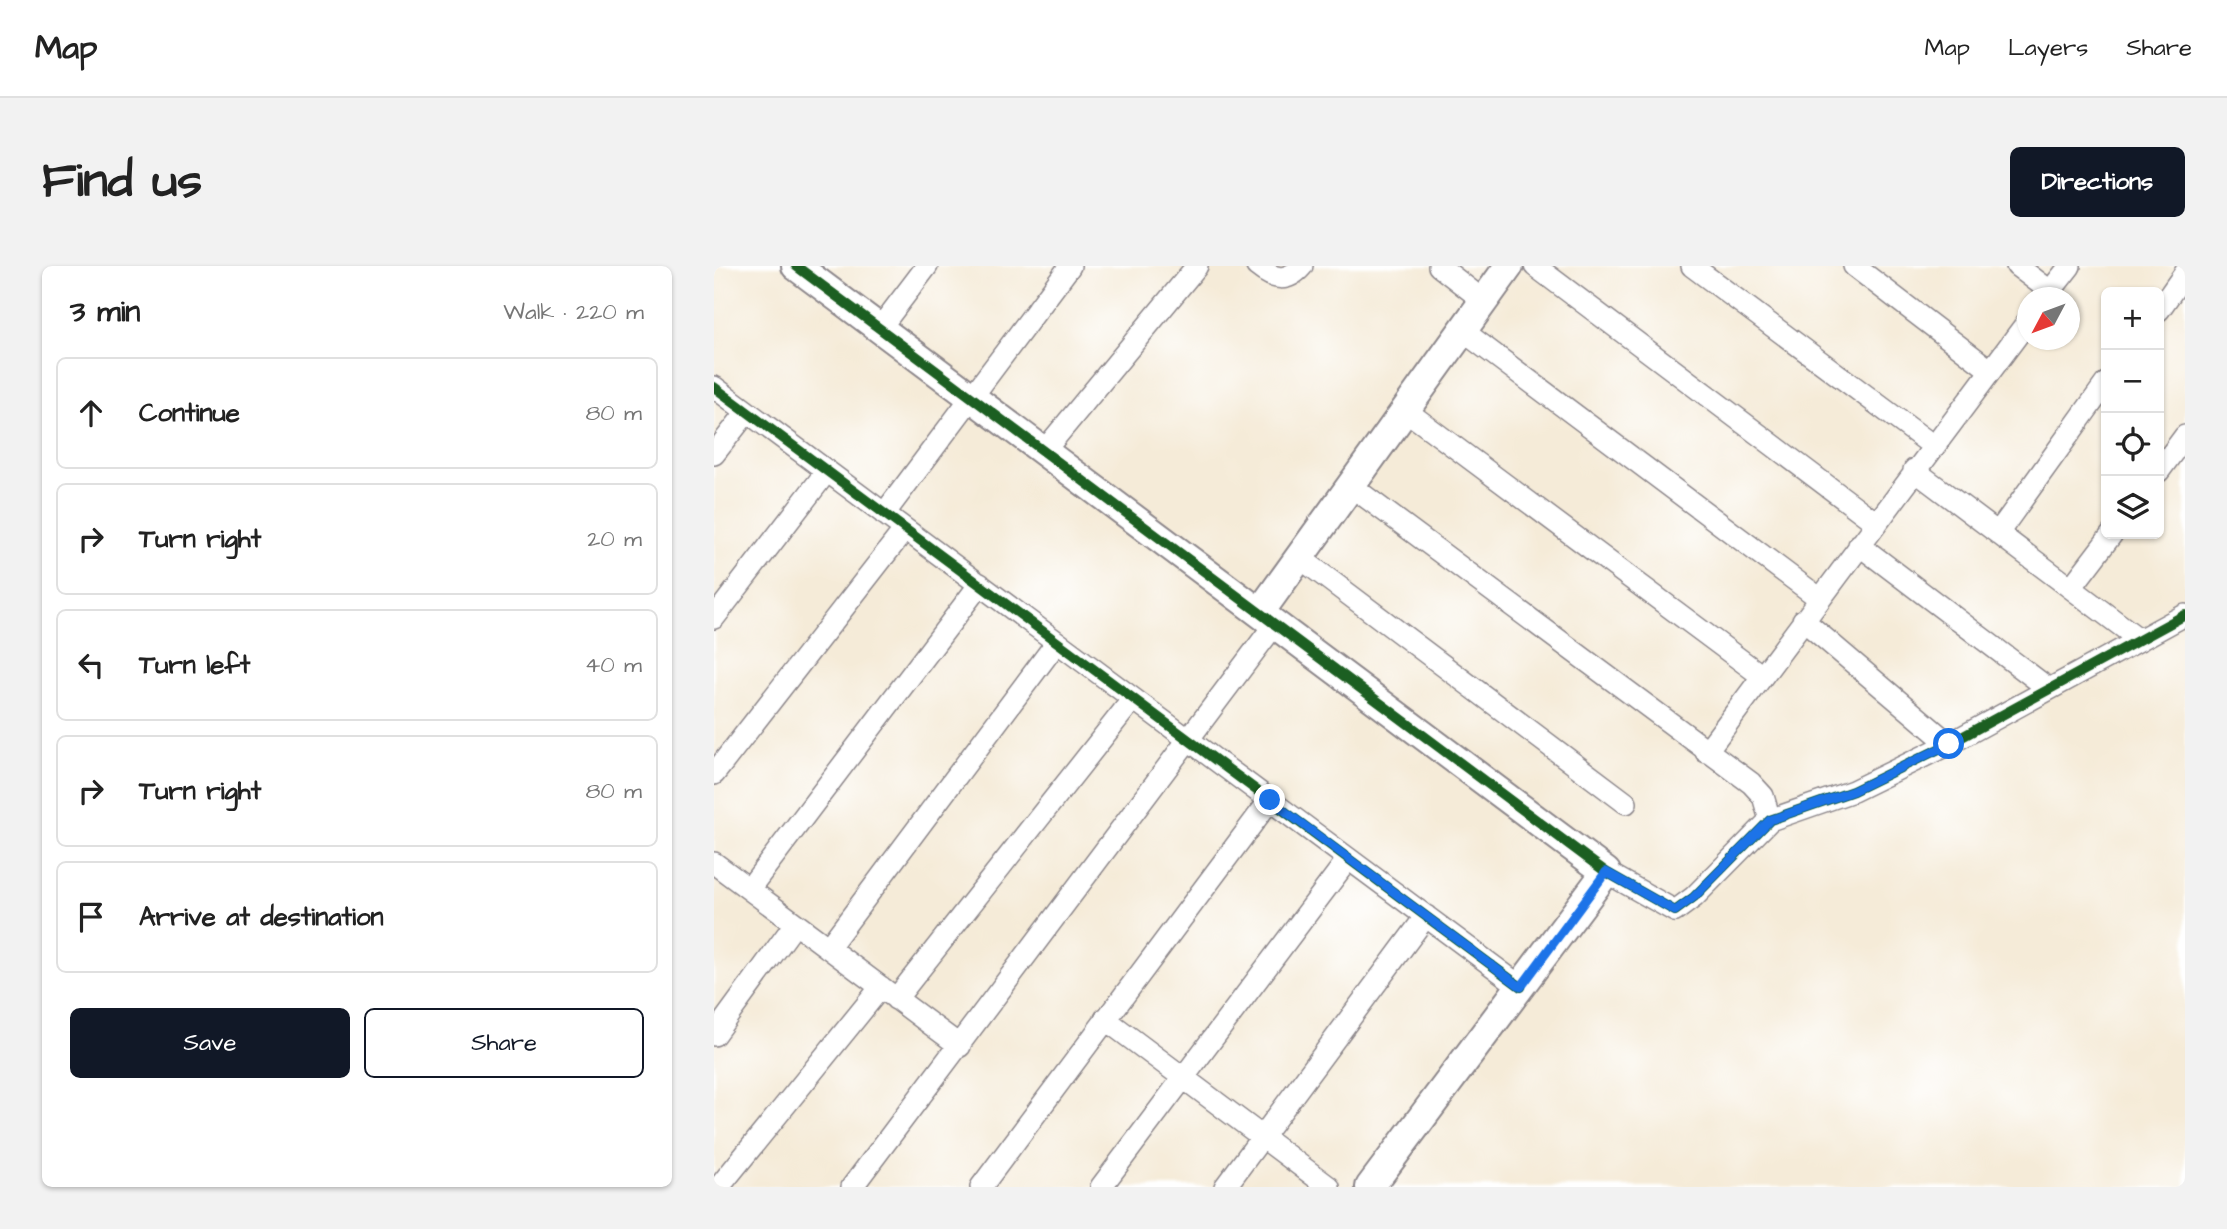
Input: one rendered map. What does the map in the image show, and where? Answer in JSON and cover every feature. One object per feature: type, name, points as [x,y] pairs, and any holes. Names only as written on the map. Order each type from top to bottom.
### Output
[{"type":"street","points":[[796,266],[1606,872],[1675,911],[1694,897],[1770,820],[1853,791],[1949,744],[2185,615]]},
{"type":"street","points":[[880,328],[927,266]]},
{"type":"street","points":[[884,513],[1070,266]]},
{"type":"street","points":[[1044,451],[1197,266]]},
{"type":"street","points":[[1257,266],[1280,279],[1292,277],[1302,266]]},
{"type":"street","points":[[1438,266],[1484,301]]},
{"type":"street","points":[[852,1187],[1189,740],[1268,618],[1299,557],[1510,266]]},
{"type":"street","points":[[1535,266],[1875,522]]},
{"type":"street","points":[[1692,266],[1933,445]]},
{"type":"street","points":[[1854,266],[1990,370]]},
{"type":"street","points":[[2017,266],[2040,287]]},
{"type":"street","points":[[2054,287],[2070,266]]},
{"type":"street","points":[[2164,303],[2185,273]]},
{"type":"street","points":[[1463,331],[1819,598]]},
{"type":"street","points":[[1706,752],[2017,335]]},
{"type":"street","points":[[714,387],[1521,987]]},
{"type":"street","points":[[1998,533],[2101,390]]},
{"type":"street","points":[[1405,410],[1762,676]]},
{"type":"street","points":[[714,454],[747,412]]},
{"type":"street","points":[[2164,464],[2185,436]]},
{"type":"street","points":[[1914,470],[2140,640]]},
{"type":"street","points":[[714,618],[827,471]]},
{"type":"street","points":[[1351,485],[1751,783],[1763,796],[1770,820]]},
{"type":"street","points":[[714,774],[905,529]]},
{"type":"street","points":[[2071,588],[2108,539]]},
{"type":"street","points":[[1858,545],[2049,689]]},
{"type":"street","points":[[1299,557],[1626,803]]},
{"type":"street","points":[[749,889],[980,584]]},
{"type":"street","points":[[1803,620],[1949,744]]},
{"type":"street","points":[[828,948],[1057,642]]},
{"type":"street","points":[[719,1187],[889,993],[1133,699]]},
{"type":"street","points":[[981,1187],[1270,800]]},
{"type":"street","points":[[1101,1187],[1348,859]]},
{"type":"street","points":[[716,869],[749,889],[960,1046]]},
{"type":"street","points":[[1370,1187],[1606,872]]},
{"type":"street","points":[[1225,1187],[1426,916]]},
{"type":"street","points":[[714,1035],[795,924]]},
{"type":"street","points":[[1105,1019],[1329,1187]]},
{"type":"cycle path","points":[[796,266],[1606,872],[1675,911],[1694,897],[1770,820],[1853,791],[1949,744],[2185,615]]},
{"type":"cycle path","points":[[714,387],[1521,987]]},
{"type":"route","points":[[1270,800],[1521,987],[1606,872],[1675,911],[1684,907],[1770,820],[1853,791],[1949,744]]}]
